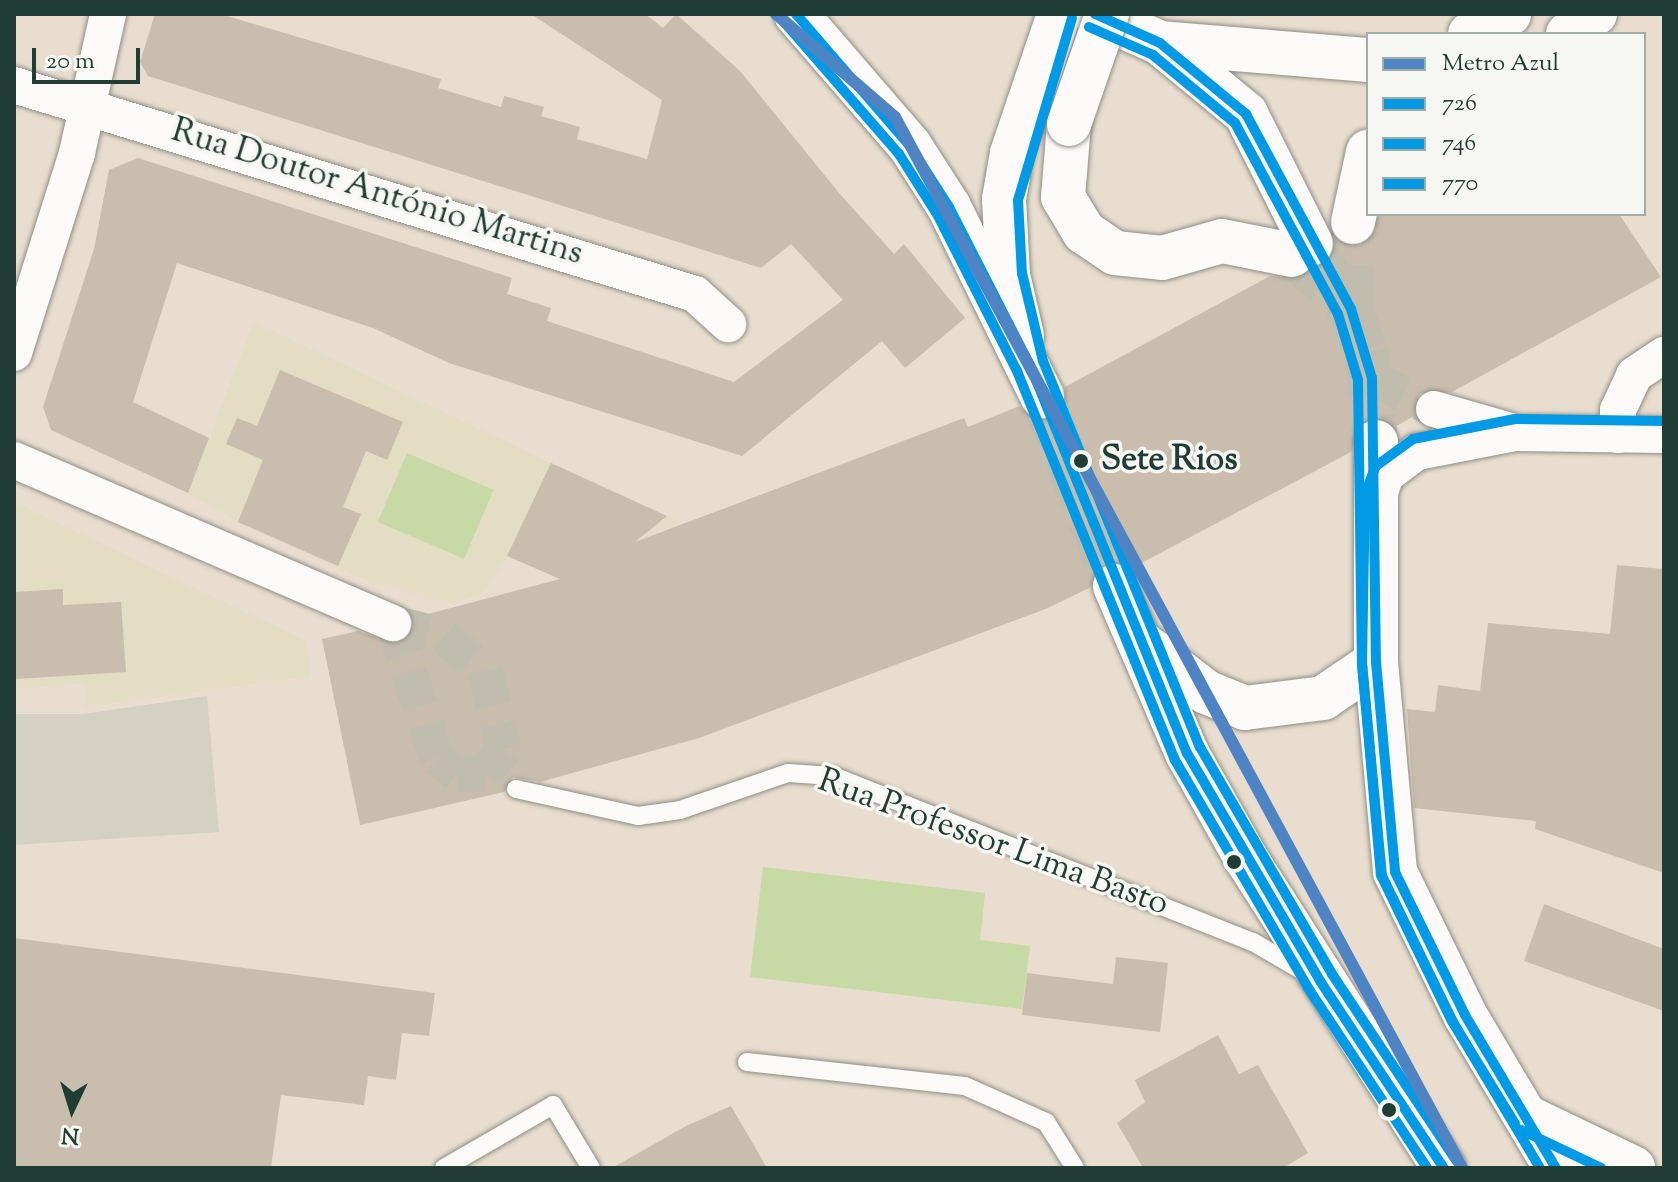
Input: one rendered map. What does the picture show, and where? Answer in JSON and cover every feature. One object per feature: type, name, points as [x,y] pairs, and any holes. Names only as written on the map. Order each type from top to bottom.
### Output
[{"type":"main road","points":[[796,14],[918,158],[1036,381],[1008,275],[1004,212],[1012,153],[1059,14]]},
{"type":"main road","points":[[1095,14],[1160,43],[1246,114],[1301,250],[1222,241],[1162,258],[1115,253],[1084,232],[1063,197],[1069,124],[1107,14]]},
{"type":"main road","points":[[1474,32],[1509,14]]},
{"type":"main road","points":[[1571,32],[1595,14]]},
{"type":"main road","points":[[1160,43],[1366,60]]},
{"type":"main road","points":[[1353,222],[1366,161]]},
{"type":"main road","points":[[1376,442],[1379,496],[1376,662],[1395,872],[1465,1015],[1556,1168]]},
{"type":"main road","points":[[1115,586],[1187,753],[1320,981],[1444,1168]]},
{"type":"main road","points":[[1141,643],[1206,692],[1245,708],[1323,698],[1376,662]]},
{"type":"main road","points":[[1527,1117],[1633,1168]]},
{"type":"street","points":[[14,353],[86,104],[108,14]]},
{"type":"street","name":"Rua Doutor António Martins","points":[[14,85],[86,104],[695,294],[728,324]]},
{"type":"street","points":[[1618,435],[1618,410],[1634,375],[1664,355]]},
{"type":"street","points":[[1434,409],[1516,433]]},
{"type":"street","points":[[1379,496],[1386,475],[1417,452],[1516,433],[1664,435]]},
{"type":"street","points":[[14,460],[393,623]]},
{"type":"lane","name":"Rua Professor Lima Basto","points":[[516,789],[638,816],[680,810],[788,773],[833,776],[1253,942],[1320,981]]},
{"type":"lane","points":[[747,1062],[965,1086],[1046,1122],[1075,1168]]},
{"type":"lane","points":[[444,1168],[553,1105],[591,1168]]},
{"type":"shaded area","points":[[254,322],[679,522],[590,545],[548,573],[507,556],[480,595],[452,604],[360,578],[238,522],[188,493]]},
{"type":"shaded area","points":[[14,502],[306,641],[311,676],[86,707],[84,683],[14,689]]},
{"type":"shaded area","points":[[207,696],[219,832],[14,845],[14,714],[83,714]]},
{"type":"green space","points":[[407,453],[494,490],[464,559],[378,522]]},
{"type":"green space","points":[[763,867],[985,893],[980,940],[1030,946],[1022,1009],[750,977]]},
{"type":"building","points":[[155,14],[220,14],[441,79],[438,88],[501,107],[504,96],[544,107],[541,116],[580,127],[577,139],[647,159],[662,100],[531,14],[645,14],[663,28],[676,14],[740,71],[839,193],[894,254],[904,244],[965,318],[905,368],[882,341],[742,456],[449,363],[373,328],[177,263],[133,402],[209,438],[188,493],[51,430],[43,407],[94,249],[109,170],[138,158],[512,278],[507,294],[551,308],[547,321],[734,382],[843,300],[791,244],[761,268],[148,76],[140,62]]},
{"type":"building","points":[[1379,216],[1620,216],[1661,277],[1452,392],[1420,393],[1414,416],[1395,427],[1364,420],[1351,452],[1132,568],[1104,563],[1091,587],[1048,608],[699,738],[540,782],[513,777],[504,792],[360,825],[322,639],[358,631],[396,644],[412,632],[413,618],[560,579],[507,556],[551,463],[667,516],[635,542],[964,418],[968,427],[1019,406],[1029,417],[1052,419],[1063,409],[1065,387],[1270,276],[1301,278],[1331,258],[1335,239],[1361,245]]},
{"type":"building","points":[[280,370],[403,422],[387,460],[366,451],[343,507],[361,514],[338,566],[238,522],[263,460],[226,444],[237,418],[257,426]]},
{"type":"building","points":[[1617,565],[1664,569],[1664,873],[1535,829],[1536,821],[1414,808],[1407,709],[1435,712],[1438,685],[1480,691],[1488,623],[1610,634]]},
{"type":"building","points":[[63,589],[63,605],[121,602],[126,672],[16,679],[14,592]]},
{"type":"building","points":[[1544,904],[1664,949],[1664,1011],[1524,961]]},
{"type":"building","points":[[14,938],[435,993],[429,1036],[402,1033],[396,1080],[368,1076],[364,1105],[281,1095],[271,1168],[14,1168]]},
{"type":"building","points":[[1116,957],[1168,963],[1160,1032],[1022,1015],[1027,973],[1113,984]]},
{"type":"building","points":[[1218,1035],[1239,1074],[1258,1065],[1308,1153],[1283,1168],[1143,1168],[1117,1123],[1145,1102],[1135,1080]]},
{"type":"building","points":[[731,1106],[767,1168],[612,1168],[686,1126]]},
{"type":"tunnel","points":[[1351,309],[1353,222]]},
{"type":"tunnel","points":[[1311,244],[1351,309],[1366,351],[1376,442]]},
{"type":"tunnel","points":[[1292,255],[1351,309]]},
{"type":"tunnel","points":[[1372,378],[1434,409]]},
{"type":"tunnel","points":[[1042,396],[1115,586]]},
{"type":"tunnel","points":[[393,623],[444,636],[485,671],[504,749],[485,774],[457,774],[437,758],[393,623]]},
{"type":"metro line","name":"Azul","points":[[776,14],[895,117],[1462,1168]]},
{"type":"transit line","name":"726","points":[[796,14],[910,146],[949,207],[1030,365],[1187,753],[1320,981],[1444,1168]]},
{"type":"transit line","name":"726","points":[[1095,14],[1160,43],[1246,114],[1351,309],[1372,378],[1376,662],[1395,872],[1465,1015],[1556,1168]]},
{"type":"transit line","name":"770","points":[[1072,18],[1018,200],[1022,273],[1043,361],[1200,747],[1332,974],[1456,1160]]},
{"type":"transit line","name":"746","points":[[785,23],[899,154],[937,214],[1017,371],[1175,760],[1308,988],[1427,1168]]},
{"type":"transit line","name":"746","points":[[1089,27],[1153,55],[1235,123],[1338,314],[1358,380],[1362,663],[1381,875],[1452,1021],[1515,1124]]},
{"type":"transit line","name":"770","points":[[1540,1168],[1453,1022],[1382,876],[1362,663],[1365,494],[1376,466],[1413,439],[1515,419],[1664,421]]},
{"type":"transit line","name":"746","points":[[1521,1130],[1601,1168]]},
{"type":"place","name":"Sete Rios","points":[[1081,461]]}]
